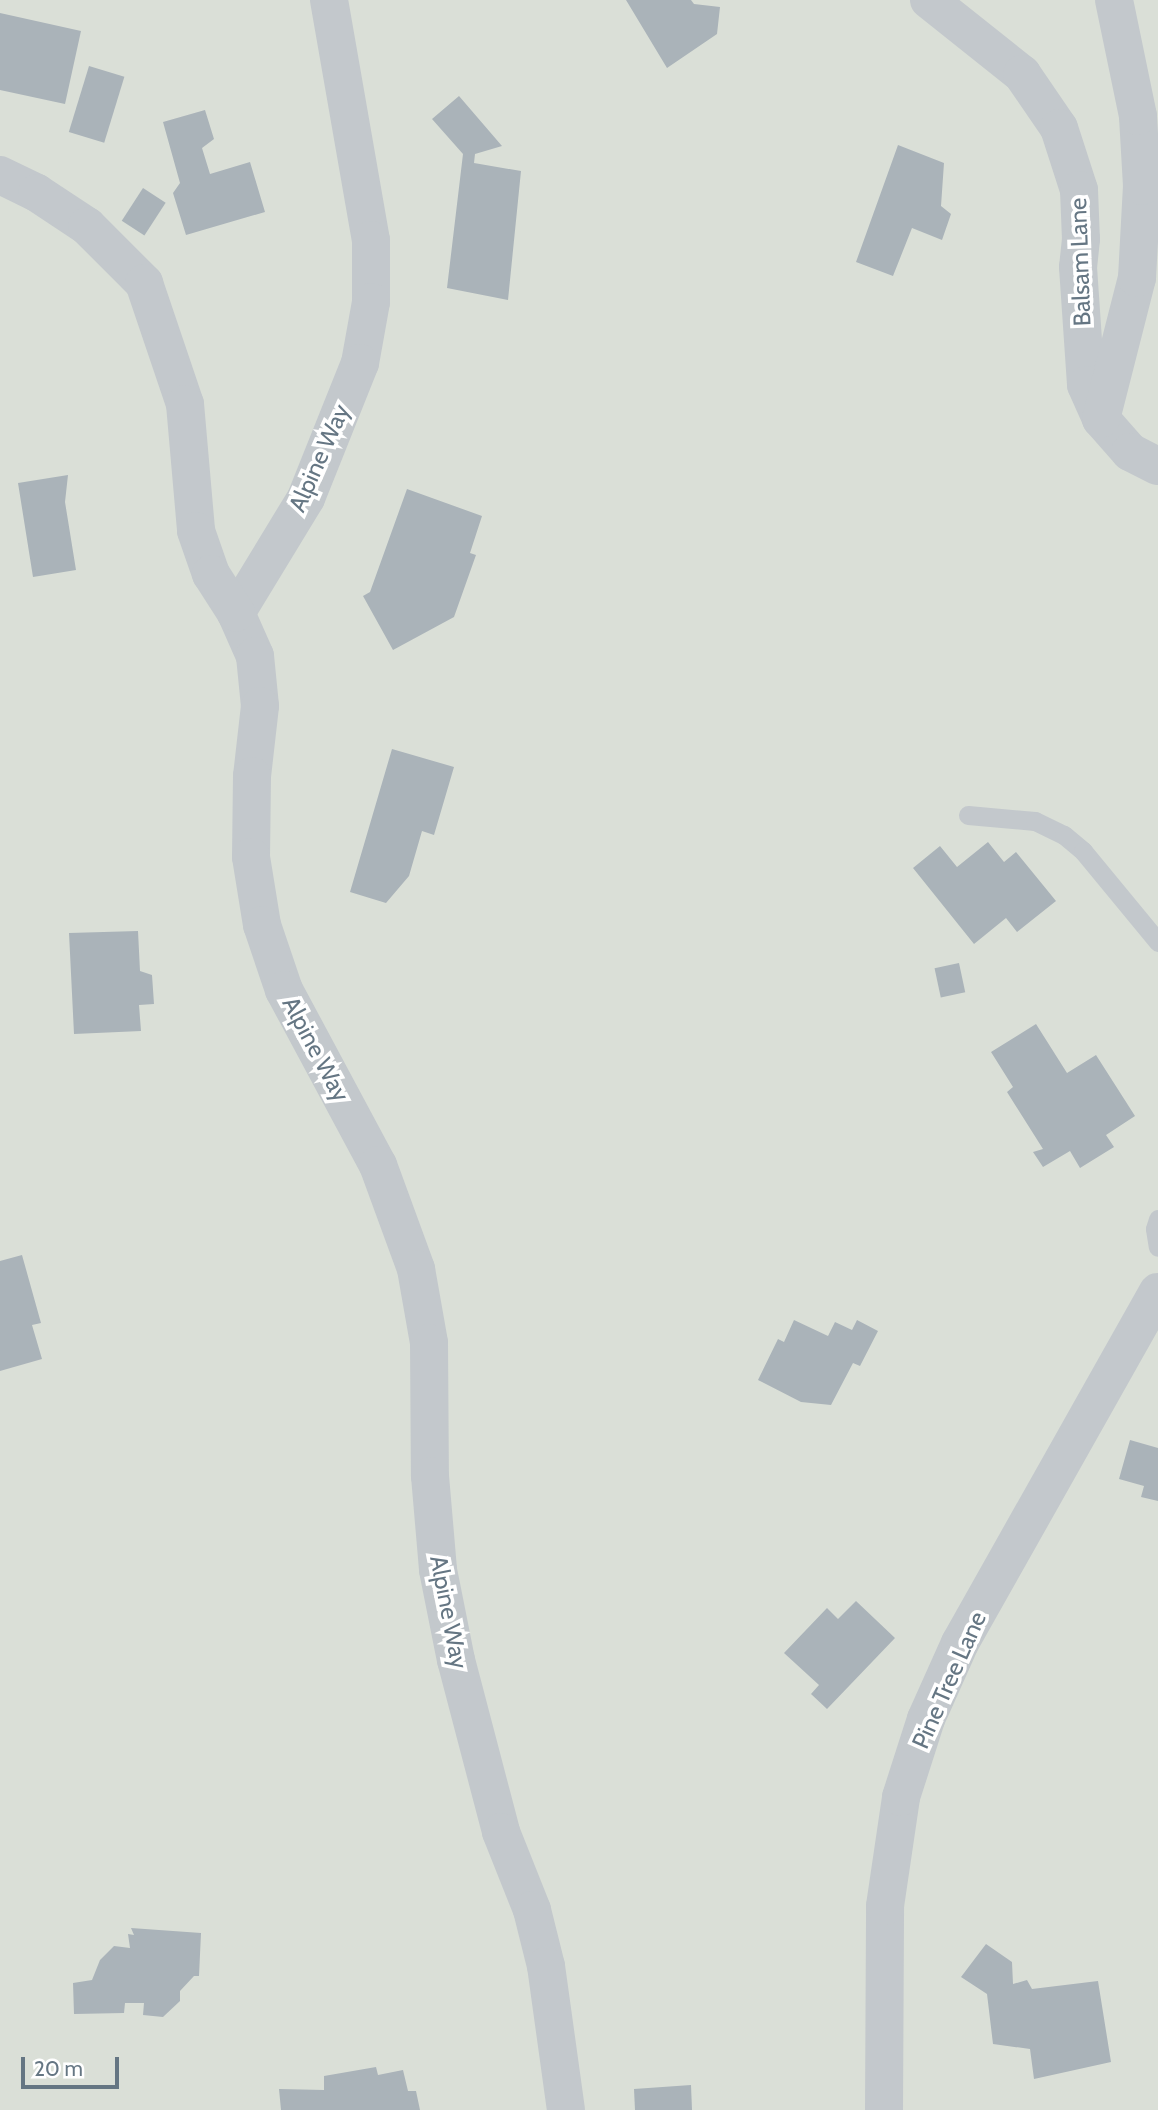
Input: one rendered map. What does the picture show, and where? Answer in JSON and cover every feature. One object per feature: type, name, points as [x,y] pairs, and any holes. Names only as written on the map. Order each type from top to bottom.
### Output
[{"type":"street","name":"Alpine Way","points":[[329,0],[371,240],[371,302],[360,363],[306,498],[236,613],[255,656],[260,706],[252,776],[251,857],[262,925],[284,990],[378,1165],[416,1269],[429,1343],[430,1476],[438,1570],[456,1660],[501,1832],[532,1910],[546,1966],[566,2110]]},
{"type":"street","name":"Balsam Lane","points":[[929,0],[1022,74],[1059,128],[1079,190],[1081,239],[1077,267],[1086,385],[1101,419],[1130,452],[1158,466]]},
{"type":"street","points":[[1101,419],[1138,278],[1142,186],[1138,116],[1115,0]]},
{"type":"street","points":[[0,175],[37,193],[88,226],[144,283],[185,404],[196,531],[211,574],[236,613]]},
{"type":"street","name":"Pine Tree Lane","points":[[884,2110],[885,1906],[901,1797],[926,1718],[966,1632],[1158,1292]]},
{"type":"lane","points":[[968,815],[1035,821],[1064,835],[1083,851],[1158,942]]},
{"type":"lane","points":[[1158,1219],[1155,1229],[1158,1247]]},
{"type":"shaded area","points":[[0,0],[1158,0],[1158,2110],[0,2110]]},
{"type":"building","points":[[626,0],[691,0],[694,4],[720,7],[717,34],[667,68]]},
{"type":"building","points":[[0,13],[81,31],[65,104],[0,90]]},
{"type":"building","points":[[89,66],[124,77],[104,143],[69,132]]},
{"type":"building","points":[[459,96],[502,146],[475,154],[474,163],[521,171],[508,300],[447,288],[463,154],[432,119]]},
{"type":"building","points":[[205,110],[214,139],[202,148],[210,174],[250,162],[265,212],[186,235],[173,193],[180,183],[163,122]]},
{"type":"building","points":[[898,145],[944,163],[941,206],[951,214],[942,240],[912,228],[893,276],[856,262]]},
{"type":"building","points":[[143,188],[166,203],[144,235],[122,221]]},
{"type":"building","points":[[68,475],[65,502],[76,570],[33,577],[18,483]]},
{"type":"building","points":[[407,489],[482,516],[470,553],[476,555],[454,617],[393,650],[363,596],[370,592]]},
{"type":"building","points":[[392,749],[454,767],[434,835],[422,831],[409,876],[386,903],[350,892]]},
{"type":"building","points":[[988,842],[1004,862],[1016,852],[1056,901],[1017,932],[1006,918],[974,944],[913,868],[940,846],[957,867]]},
{"type":"building","points":[[138,931],[140,971],[152,975],[154,1004],[139,1005],[141,1031],[74,1034],[69,933]]},
{"type":"building","points":[[959,963],[965,992],[941,998],[935,968]]},
{"type":"building","points":[[1036,1024],[1067,1073],[1096,1055],[1135,1116],[1106,1135],[1114,1147],[1080,1168],[1070,1151],[1043,1167],[1033,1152],[1043,1149],[1007,1092],[1013,1087],[991,1052]]},
{"type":"building","points":[[22,1255],[41,1323],[32,1325],[42,1359],[0,1371],[0,1261]]},
{"type":"building","points":[[794,1320],[828,1336],[835,1322],[852,1330],[857,1320],[878,1331],[860,1366],[853,1363],[831,1405],[801,1402],[758,1380],[778,1339],[784,1342]]},
{"type":"building","points":[[1130,1440],[1158,1448],[1158,1501],[1141,1497],[1144,1486],[1119,1479]]},
{"type":"building","points":[[856,1601],[895,1638],[827,1709],[811,1694],[819,1685],[784,1653],[827,1608],[838,1619]]},
{"type":"building","points":[[131,1928],[201,1933],[199,1976],[194,1976],[180,1991],[180,2001],[163,2017],[143,2015],[144,2003],[125,2003],[124,2013],[74,2014],[73,1983],[92,1980],[100,1960],[114,1946],[130,1948],[128,1934],[134,1935]]},
{"type":"building","points":[[986,1944],[1012,1962],[1013,1984],[1027,1980],[1032,1989],[1098,1981],[1111,2062],[1034,2079],[1030,2049],[993,2044],[987,1994],[961,1977]]},
{"type":"building","points":[[376,2067],[378,2075],[403,2070],[408,2091],[416,2091],[420,2110],[281,2110],[279,2089],[324,2090],[324,2076]]},
{"type":"building","points":[[691,2085],[692,2110],[635,2110],[634,2089]]}]
